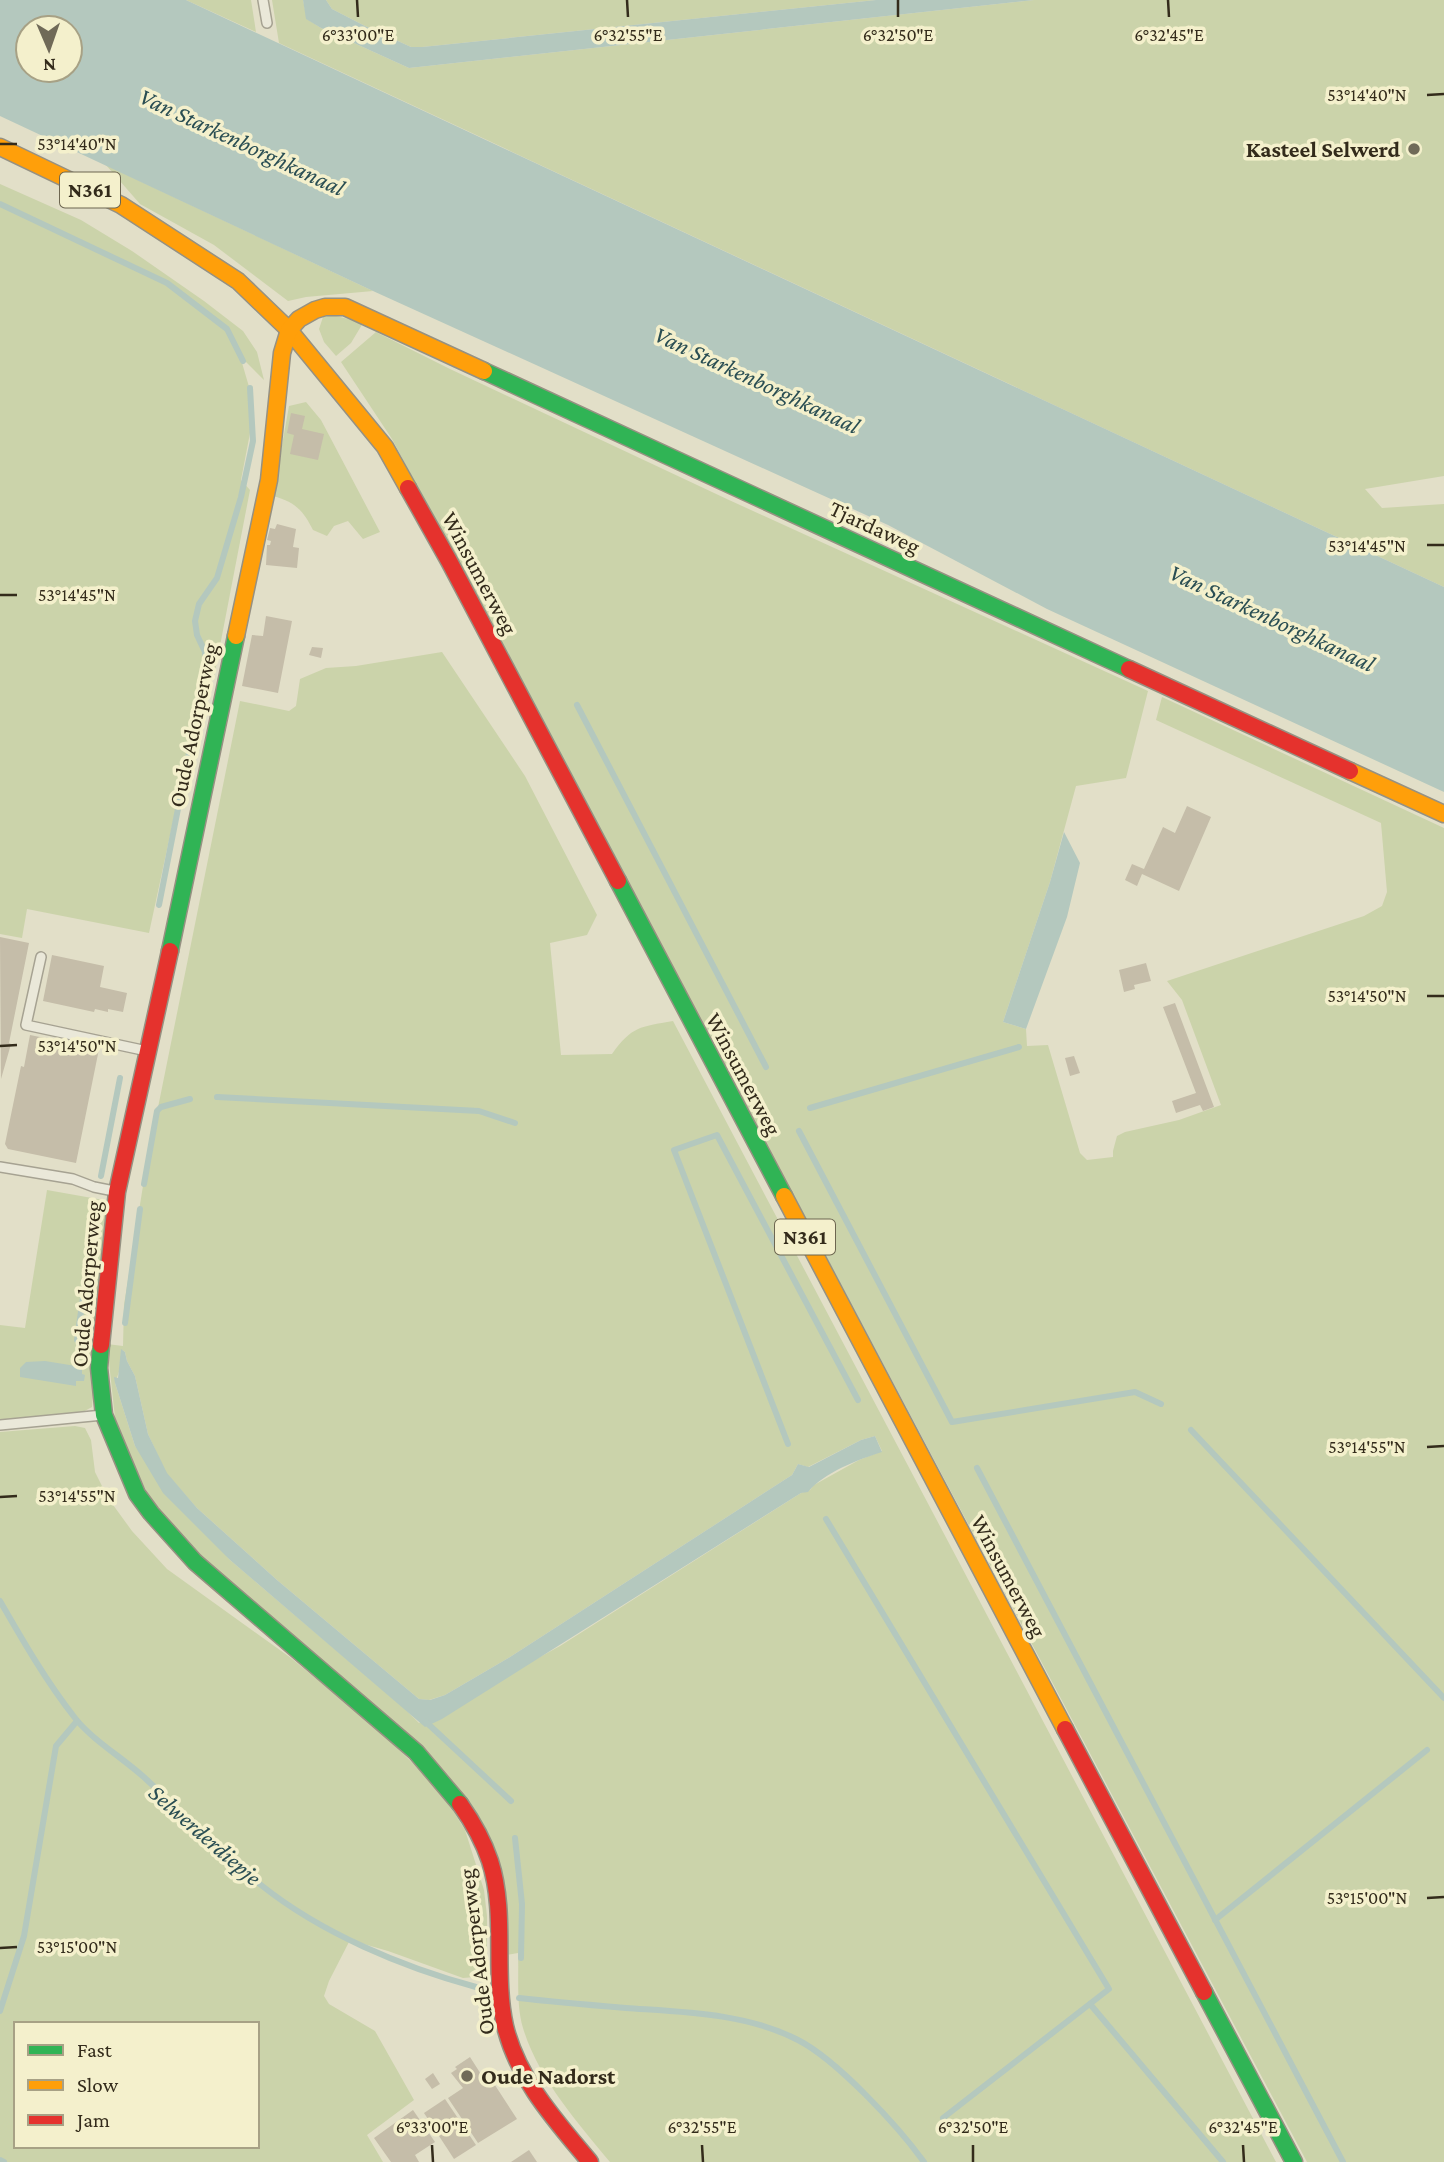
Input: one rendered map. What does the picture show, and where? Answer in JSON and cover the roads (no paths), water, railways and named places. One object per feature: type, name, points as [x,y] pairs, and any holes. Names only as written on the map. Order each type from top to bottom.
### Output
[{"type":"street","name":"Winsumerweg","points":[[0,147],[121,205],[238,281],[289,330],[385,447],[449,561],[1294,2162]]},
{"type":"street","name":"Tjardaweg","points":[[289,330],[315,310],[345,307],[1444,814]]},
{"type":"street","name":"Oude Adorperweg","points":[[289,330],[282,352],[269,480],[117,1192],[99,1368],[104,1415],[137,1494],[195,1562],[405,1741],[440,1776],[461,1802],[482,1842],[496,1886],[501,2002],[510,2043],[527,2082],[539,2101],[590,2162]]},
{"type":"lane","points":[[263,0],[267,23]]},
{"type":"lane","points":[[41,957],[26,1025],[149,1052]]},
{"type":"lane","points":[[0,1167],[73,1179],[117,1192]]},
{"type":"lane","points":[[0,1425],[104,1415]]},
{"type":"water","name":"Van Starkenborghkanaal","points":[[0,0],[186,0],[1444,587],[1444,792],[1047,609],[888,525],[373,291],[0,116]]},
{"type":"water","points":[[303,0],[326,0],[332,9],[365,26],[411,47],[422,47],[876,0],[1034,0],[409,68],[306,19]]},
{"type":"water","points":[[1064,832],[1080,863],[1067,917],[1026,1029],[1003,1022]]},
{"type":"water","points":[[121,1349],[125,1352],[135,1376],[148,1434],[167,1473],[197,1508],[277,1580],[419,1699],[430,1700],[445,1695],[510,1657],[792,1475],[798,1464],[809,1467],[861,1440],[875,1436],[882,1452],[823,1478],[808,1492],[801,1493],[442,1719],[425,1727],[230,1560],[163,1493],[135,1446],[115,1383]]},
{"type":"water","points":[[45,1361],[82,1367],[84,1381],[76,1381],[76,1386],[20,1377],[20,1368],[26,1362]]},
{"type":"waterway","points":[[0,204],[167,283],[227,329],[243,361]]},
{"type":"waterway","points":[[159,905],[206,667],[205,652],[197,635],[195,621],[199,604],[217,578],[241,497],[253,441],[250,388]]},
{"type":"waterway","points":[[577,705],[766,1067]]},
{"type":"waterway","points":[[810,1108],[1019,1047]]},
{"type":"waterway","points":[[101,1176],[120,1078]]},
{"type":"waterway","points":[[217,1097],[479,1111],[515,1123]]},
{"type":"waterway","points":[[144,1184],[157,1111],[161,1107],[190,1099]]},
{"type":"waterway","points":[[799,1131],[952,1422],[1135,1392],[1161,1404]]},
{"type":"waterway","points":[[788,1444],[674,1150],[717,1135],[858,1400]]},
{"type":"waterway","points":[[77,1340],[96,1206]]},
{"type":"waterway","points":[[125,1323],[140,1209]]},
{"type":"waterway","points":[[1191,1430],[1444,1698]]},
{"type":"waterway","points":[[977,1468],[1343,2162]]},
{"type":"waterway","points":[[826,1519],[1109,1989],[943,2118]]},
{"type":"waterway","name":"Selwerderdiepje","points":[[0,1601],[64,1704],[82,1726],[138,1772],[246,1873],[284,1902],[336,1933],[391,1959],[476,1987]]},
{"type":"waterway","points":[[0,2011],[24,1936],[56,1746],[77,1721]]},
{"type":"waterway","points":[[426,1722],[511,1801]]},
{"type":"waterway","points":[[1215,1920],[1427,1750]]},
{"type":"waterway","points":[[515,1838],[522,1904],[521,1958]]},
{"type":"waterway","name":"Selwerderdiepje","points":[[519,1998],[714,2015],[778,2031],[814,2050],[848,2078],[883,2113],[924,2162]]},
{"type":"waterway","points":[[1090,2004],[1223,2162]]},
{"type":"waterway","points":[[0,2160],[4,2162]]},
{"type":"place","name":"Kasteel Selwerd","points":[[1414,149]]},
{"type":"place","name":"Oude Nadorst","points":[[467,2076]]}]
